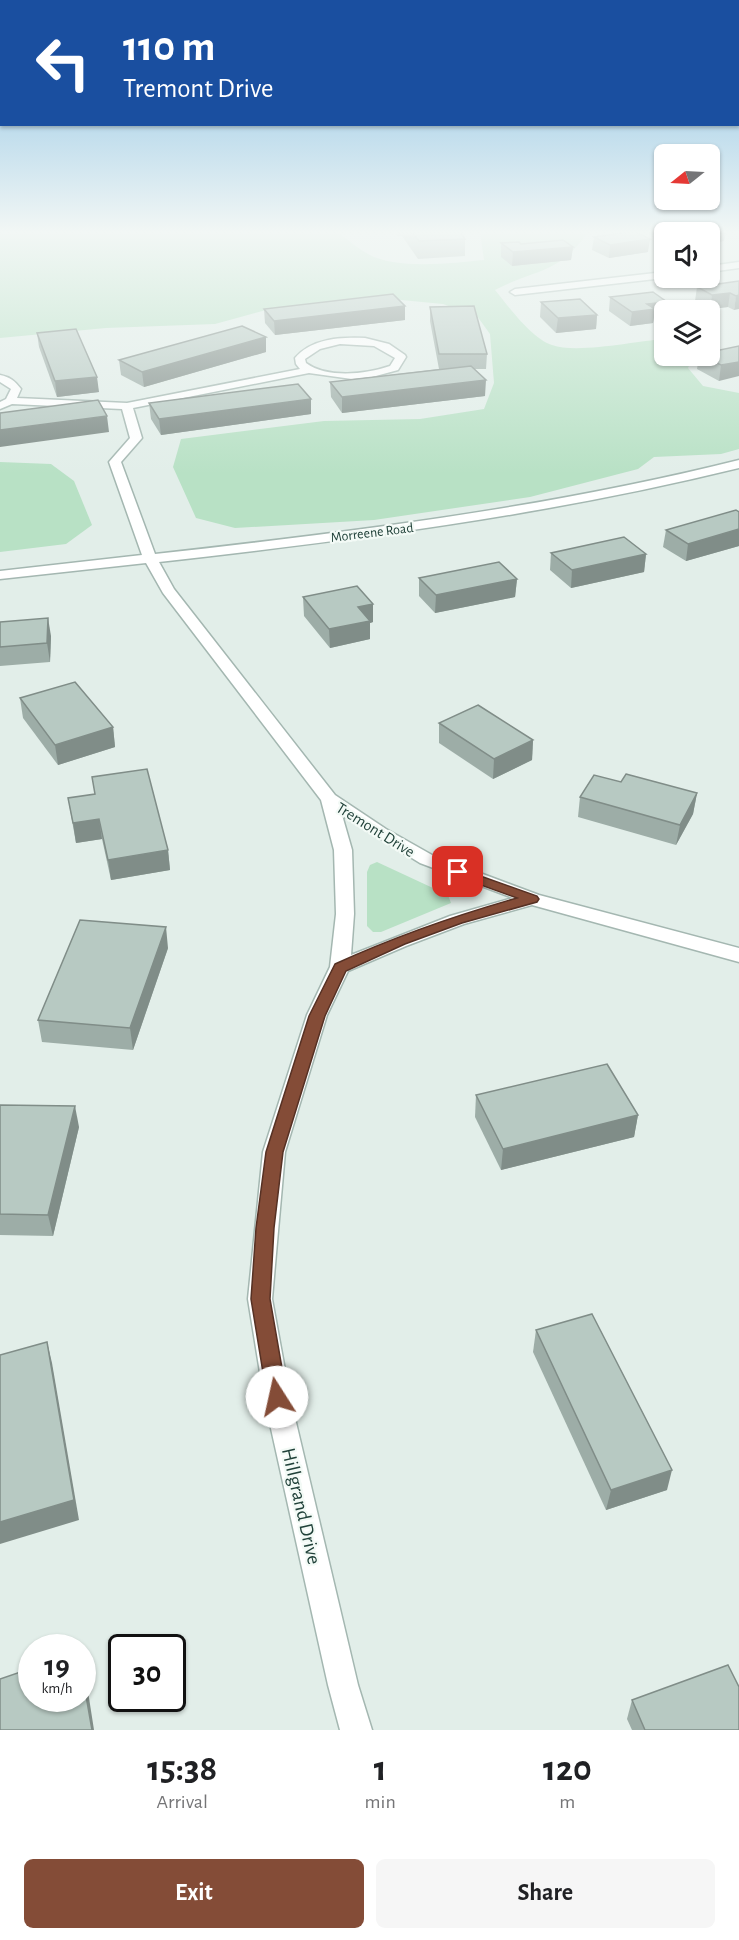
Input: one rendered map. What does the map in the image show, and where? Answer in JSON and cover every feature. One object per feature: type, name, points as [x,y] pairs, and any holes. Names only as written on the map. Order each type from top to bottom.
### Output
[{"type":"street","points":[[5,404],[127,406],[309,370],[330,376],[350,378],[375,375],[394,368],[400,357],[385,346],[362,342],[339,342],[312,347],[305,352],[300,358],[301,364],[309,370]]},
{"type":"street","points":[[0,378],[10,382],[16,389],[5,404]]},
{"type":"street","name":"Tremont Drive","points":[[127,406],[136,438],[115,462],[150,558],[168,590],[329,799],[380,833],[426,859],[532,899],[739,955]]},
{"type":"street","name":"Morreene Road","points":[[0,575],[478,518],[608,495],[739,464]]},
{"type":"street","name":"Hillgrand Drive","points":[[329,799],[343,850],[345,914],[340,967],[317,1016],[274,1152],[260,1299],[277,1397],[343,1685],[356,1730]]},
{"type":"street","points":[[340,967],[399,941],[457,920],[532,899]]},
{"type":"green space","points":[[0,313],[256,313],[215,324],[106,328],[0,338]]},
{"type":"green space","points":[[468,313],[513,313],[544,342],[563,347],[591,348],[654,340],[654,366],[689,366],[688,368],[703,386],[739,393],[739,449],[721,454],[654,457],[638,469],[530,497],[374,520],[235,528],[196,518],[173,467],[181,439],[324,421],[420,419],[484,409],[494,383],[490,334],[477,316]]},
{"type":"green space","points":[[0,462],[51,464],[74,481],[92,525],[66,544],[0,552]]},
{"type":"green space","points":[[377,862],[448,895],[451,903],[381,932],[373,932],[367,926],[367,872],[370,865]]},
{"type":"building","points":[[267,313],[346,313],[274,321]]},
{"type":"building","points":[[431,313],[476,313],[487,354],[439,354]]},
{"type":"building","points":[[552,313],[595,313],[597,315],[558,318]]},
{"type":"building","points":[[242,326],[266,337],[142,372],[119,360]]},
{"type":"building","points":[[76,329],[97,377],[55,381],[37,333]]},
{"type":"building","points":[[739,346],[739,362],[720,365],[720,350]]},
{"type":"building","points":[[471,366],[486,380],[342,397],[330,382]]},
{"type":"building","points":[[298,384],[311,399],[159,419],[149,403]]},
{"type":"building","points":[[98,400],[107,416],[0,430],[0,413]]},
{"type":"building","points":[[736,510],[739,512],[739,529],[688,544],[666,530]]},
{"type":"building","points":[[624,537],[646,554],[572,570],[551,553]]},
{"type":"building","points":[[499,562],[517,579],[436,595],[419,578]]},
{"type":"building","points":[[357,586],[373,604],[358,607],[370,621],[329,629],[303,597]]},
{"type":"building","points":[[48,618],[47,643],[0,647],[0,622]]},
{"type":"building","points":[[75,682],[113,727],[55,745],[20,698]]},
{"type":"building","points":[[478,705],[533,740],[494,759],[439,723]]},
{"type":"building","points":[[147,769],[168,850],[108,860],[99,819],[73,823],[68,798],[95,794],[92,777]]},
{"type":"building","points":[[626,774],[697,793],[680,825],[580,797],[594,775],[621,782]]},
{"type":"building","points":[[80,920],[166,927],[130,1028],[38,1020]]},
{"type":"building","points":[[607,1064],[638,1115],[503,1149],[476,1095]]},
{"type":"building","points":[[0,1105],[75,1106],[48,1215],[0,1214]]},
{"type":"building","points":[[592,1314],[672,1470],[611,1490],[536,1330]]},
{"type":"building","points":[[47,1342],[74,1500],[0,1522],[0,1355]]},
{"type":"building","points":[[728,1665],[739,1687],[739,1730],[645,1730],[632,1700]]},
{"type":"building","points":[[18,1673],[18,1712],[89,1712],[92,1730],[0,1730],[0,1679]]},
{"type":"route","points":[[277,1397],[260,1299],[265,1228],[274,1152],[317,1016],[340,967],[399,941],[457,920],[532,899],[458,872]]}]
